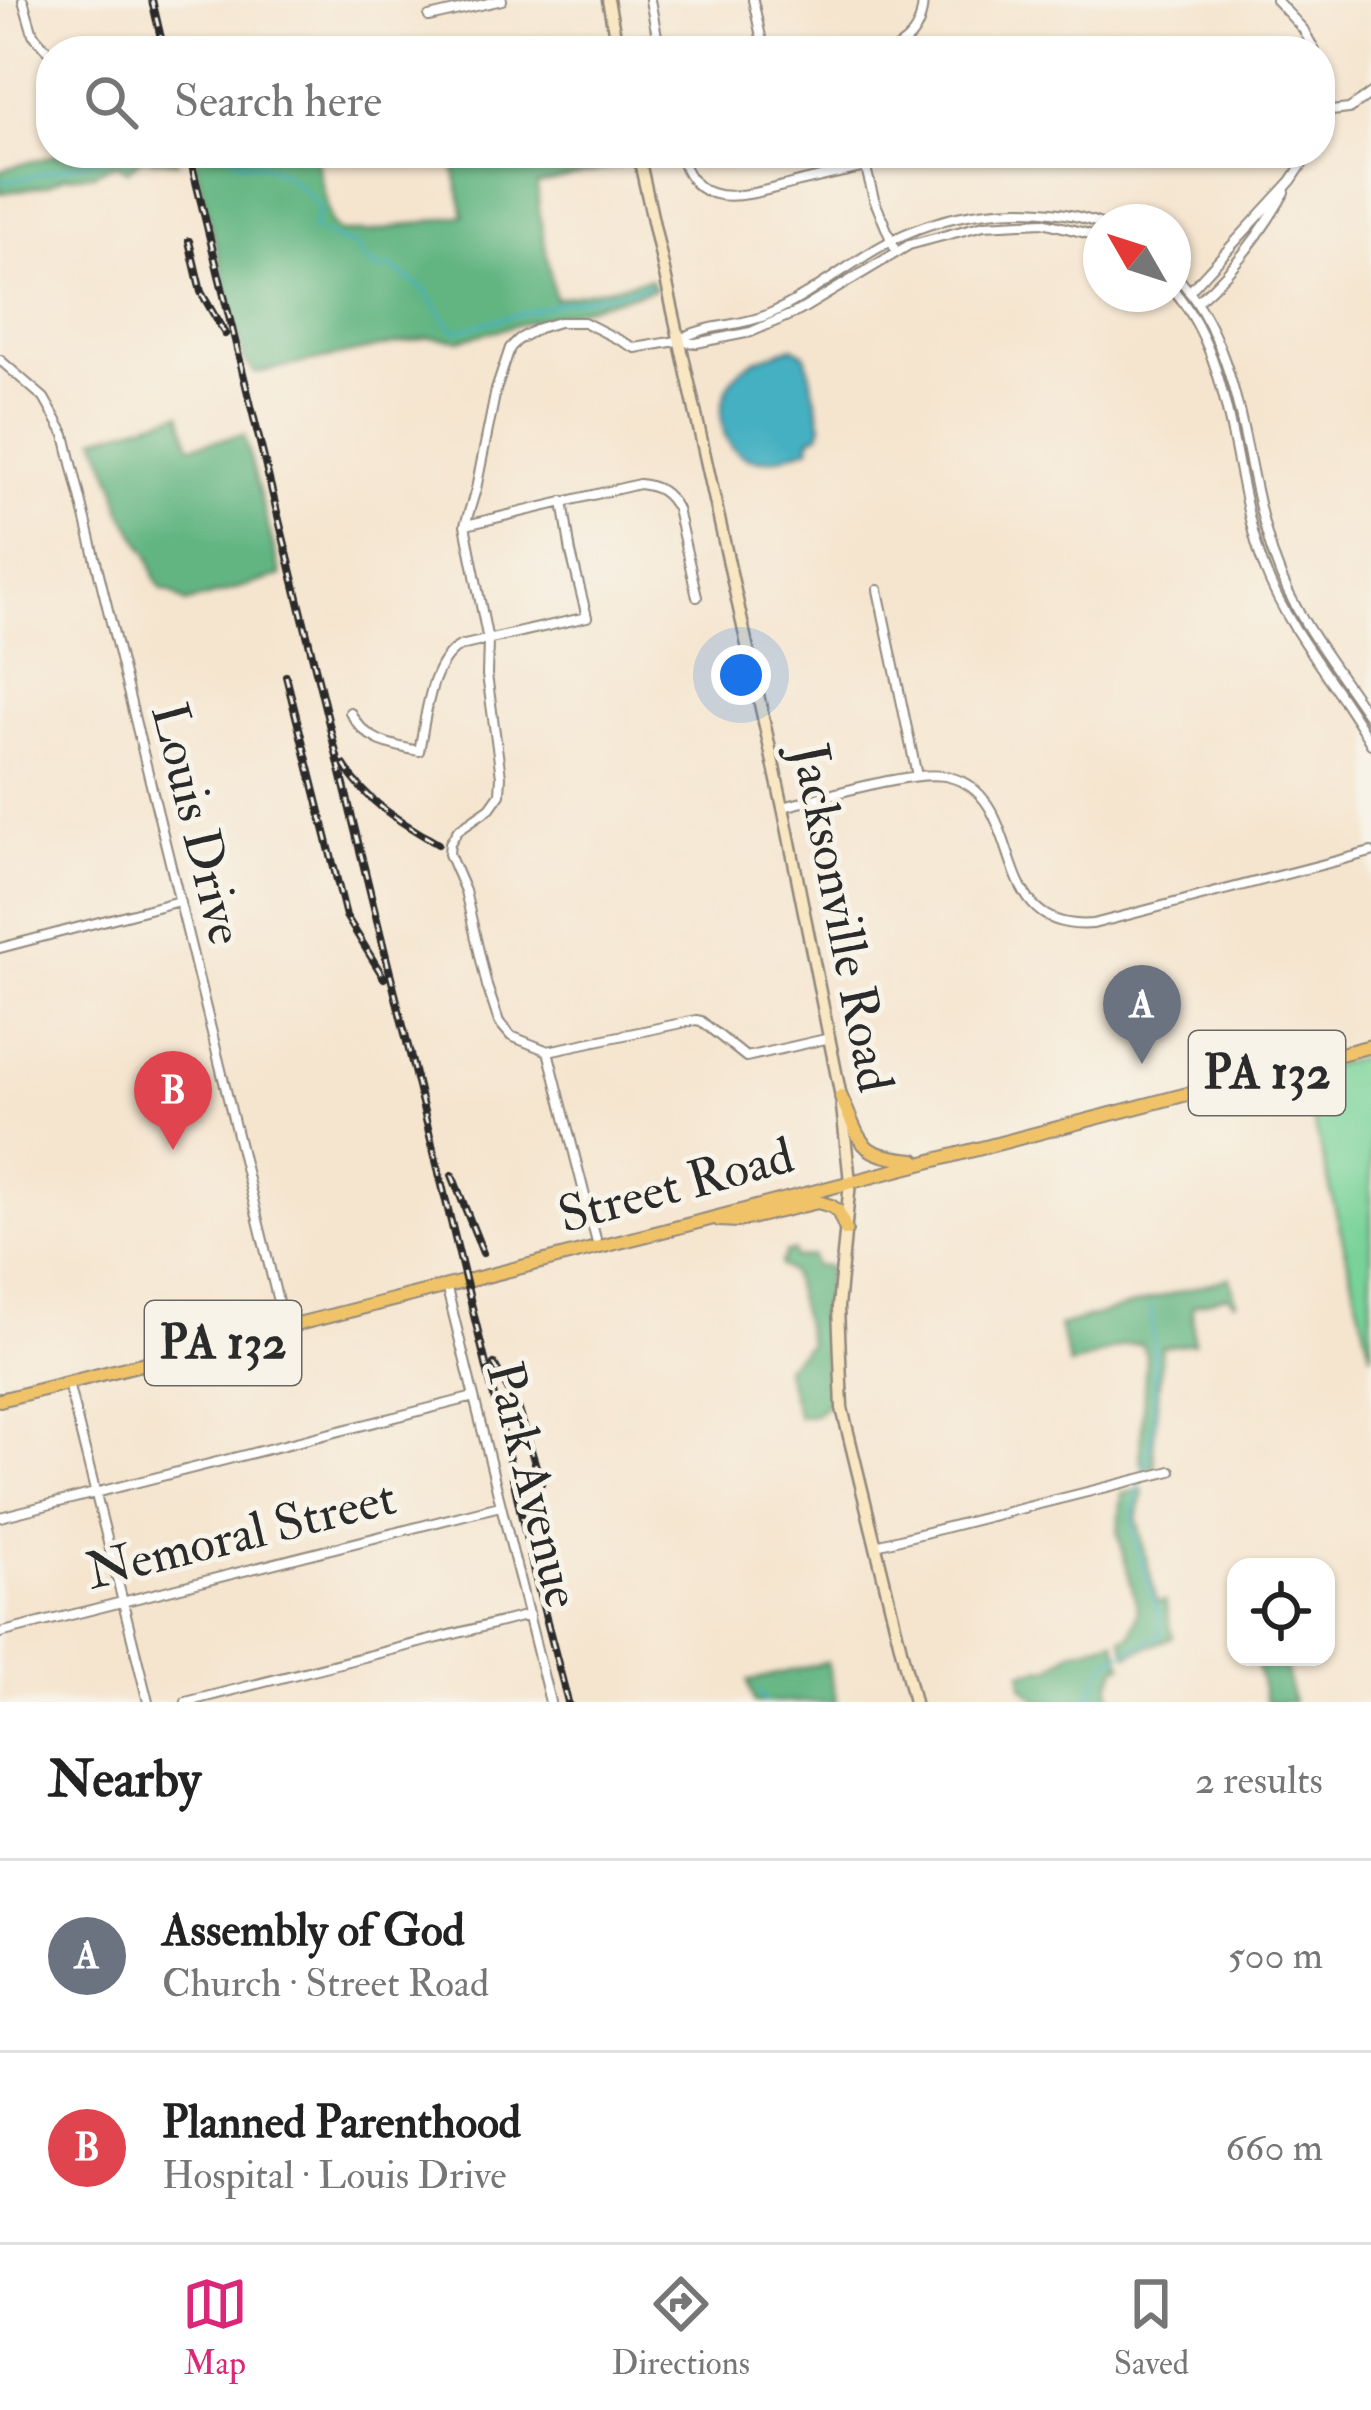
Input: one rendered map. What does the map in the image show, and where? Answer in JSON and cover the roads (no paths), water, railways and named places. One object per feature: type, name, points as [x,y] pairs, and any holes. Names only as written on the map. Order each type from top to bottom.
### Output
[{"type":"main road","points":[[608,0],[615,36]]},
{"type":"main road","name":"Jacksonville Road","points":[[641,168],[783,807],[841,1096],[850,1182],[837,1321],[842,1408],[914,1702]]},
{"type":"main road","name":"Street Road","points":[[0,1400],[1371,1046]]},
{"type":"main road","points":[[841,1096],[862,1142],[874,1154],[928,1162]]},
{"type":"main road","points":[[706,1220],[738,1221],[818,1202],[838,1210],[846,1230]]},
{"type":"street","points":[[23,0],[37,36]]},
{"type":"street","points":[[429,17],[502,0]]},
{"type":"street","points":[[650,0],[657,36]]},
{"type":"street","points":[[753,0],[760,36]]},
{"type":"street","points":[[912,36],[921,21],[922,0]]},
{"type":"street","points":[[1276,0],[1307,36]]},
{"type":"street","points":[[1335,111],[1348,110],[1371,93]]},
{"type":"street","points":[[685,168],[698,186],[734,197],[857,168]]},
{"type":"street","points":[[866,168],[896,252]]},
{"type":"street","points":[[1191,307],[1231,271],[1300,168]]},
{"type":"street","points":[[1191,290],[1291,181]]},
{"type":"street","points":[[677,341],[692,332],[768,315],[891,241],[929,226],[1013,209],[1053,211],[1083,219]]},
{"type":"street","points":[[830,1038],[746,1057],[696,1020],[548,1052],[511,1036],[499,1022],[465,891],[448,854],[458,830],[490,808],[500,794],[487,675],[488,641],[465,525],[496,389],[510,348],[538,328],[560,322],[584,322],[634,348],[677,341],[695,344],[784,319],[896,252],[933,237],[1017,222],[1059,224],[1083,231]]},
{"type":"street","points":[[1191,292],[1228,368],[1277,568],[1296,606],[1371,720]]},
{"type":"street","points":[[1190,312],[1213,360],[1269,579],[1371,745]]},
{"type":"street","name":"Louis Drive","points":[[0,360],[44,398],[65,435],[284,1327]]},
{"type":"street","points":[[465,525],[639,484],[654,486],[670,496],[677,508],[697,597]]},
{"type":"street","points":[[350,712],[374,740],[418,751],[436,680],[446,655],[456,647],[587,617],[563,501]]},
{"type":"street","points":[[878,590],[916,776]]},
{"type":"street","points":[[783,807],[916,776],[951,777],[972,787],[998,819],[1013,874],[1025,894],[1047,915],[1072,924],[1094,924],[1371,852]]},
{"type":"street","points":[[0,947],[179,901]]},
{"type":"street","points":[[548,1052],[598,1247]]},
{"type":"street","name":"Park Avenue","points":[[446,1286],[550,1702]]},
{"type":"street","points":[[68,1382],[148,1702]]},
{"type":"street","points":[[0,1517],[474,1397]]},
{"type":"street","points":[[874,1545],[1171,1471]]},
{"type":"street","name":"Nemoral Street","points":[[0,1633],[500,1506]]},
{"type":"street","points":[[186,1702],[529,1615]]},
{"type":"water","points":[[793,347],[805,354],[822,425],[819,434],[810,438],[809,448],[786,456],[747,457],[735,450],[722,425],[725,395],[746,365]]},
{"type":"waterway","points":[[0,182],[63,168]]},
{"type":"waterway","points":[[270,168],[297,185],[321,210],[312,228],[357,246],[371,264],[384,270],[389,266],[415,283],[456,331],[649,286]]},
{"type":"waterway","points":[[1089,1702],[1110,1661],[1161,1633],[1134,1523],[1155,1410],[1151,1308]]},
{"type":"waterway","points":[[759,1691],[766,1702]]},
{"type":"railway","points":[[152,0],[160,36]]},
{"type":"railway","points":[[193,168],[568,1702]]},
{"type":"railway","points":[[189,241],[201,292],[225,334]]},
{"type":"railway","points":[[286,676],[346,916],[384,978]]},
{"type":"railway","points":[[344,765],[374,801],[438,844]]},
{"type":"railway","points":[[452,1175],[483,1253]]},
{"type":"railway","points":[[494,1364],[518,1407],[541,1483]]},
{"type":"place","name":"Assembly of God","points":[[1142,1064]]},
{"type":"place","name":"Planned Parenthood","points":[[173,1150]]}]
